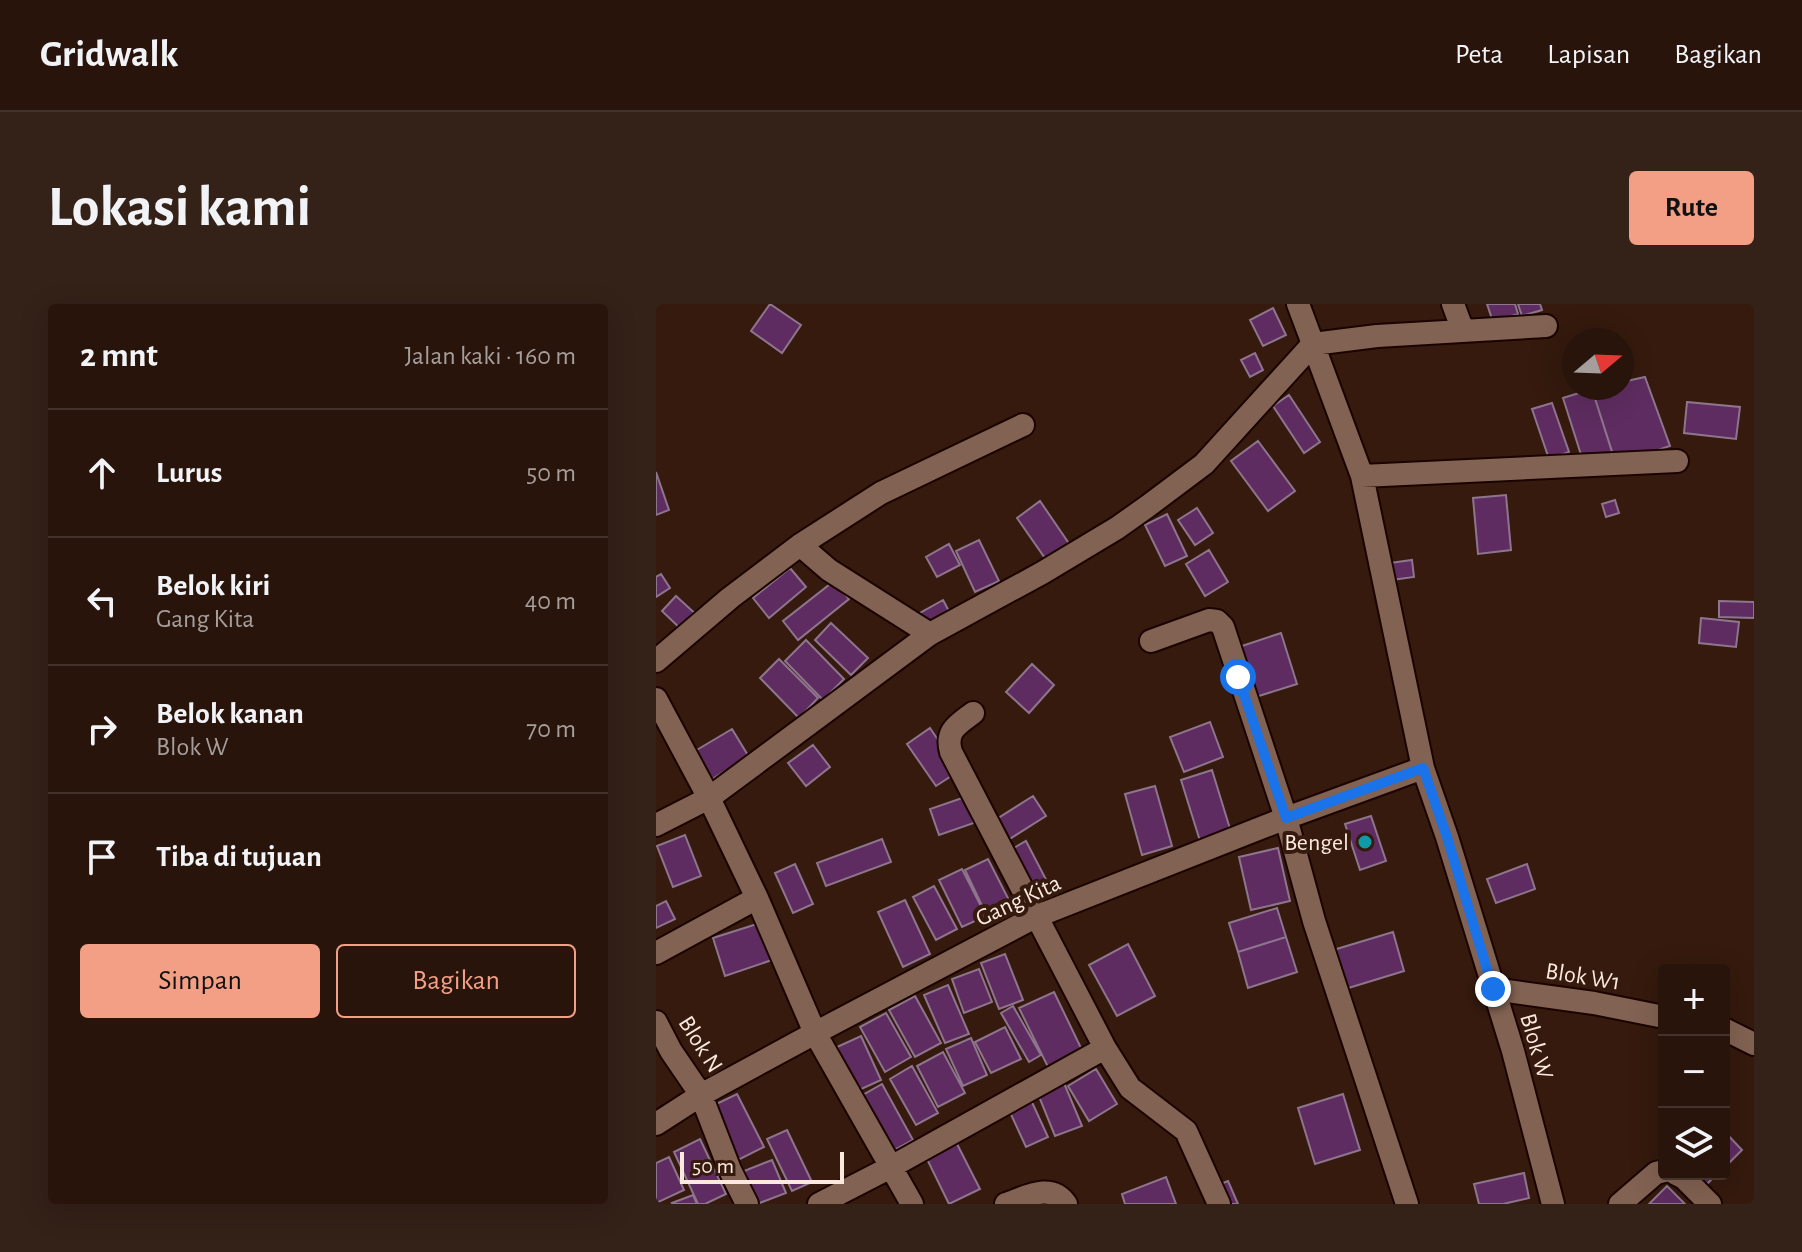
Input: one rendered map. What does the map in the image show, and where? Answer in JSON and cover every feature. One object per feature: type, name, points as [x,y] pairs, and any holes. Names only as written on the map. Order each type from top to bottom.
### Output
[{"type":"street","name":"Blok W","points":[[1298,304],[1362,476],[1423,768],[1513,1051],[1553,1204]]},
{"type":"street","points":[[1453,304],[1463,331]]},
{"type":"street","points":[[656,825],[709,798],[930,634],[1117,528],[1204,464],[1313,344],[1377,336],[1546,326]]},
{"type":"street","points":[[656,661],[730,598],[800,545],[881,493],[1023,425]]},
{"type":"street","points":[[1362,476],[1677,461]]},
{"type":"street","points":[[800,545],[829,570],[930,634]]},
{"type":"street","points":[[1151,641],[1209,620],[1217,621],[1223,627],[1286,818],[1314,921],[1407,1204]]},
{"type":"street","points":[[656,699],[709,798],[757,898],[815,1033],[912,1204]]},
{"type":"street","points":[[973,713],[951,729],[948,741],[951,752],[1105,1048],[1130,1088],[1186,1131],[1219,1204]]},
{"type":"street","name":"Gang Kita","points":[[656,1124],[701,1095],[1035,917],[1286,818],[1423,768]]},
{"type":"street","points":[[656,953],[757,898]]},
{"type":"street","name":"Blok W1","points":[[1493,989],[1658,1016]]},
{"type":"street","name":"Blok N","points":[[656,1022],[671,1051],[701,1095],[730,1170],[747,1204]]},
{"type":"street","points":[[1730,1032],[1754,1044]]},
{"type":"street","points":[[819,1204],[1105,1048]]},
{"type":"street","points":[[1620,1204],[1658,1172]]},
{"type":"street","points":[[1686,1180],[1710,1204]]},
{"type":"street","points":[[1006,1204],[1042,1192],[1055,1193],[1066,1204]]},
{"type":"building","points":[[770,304],[801,325],[782,353],[751,331]]},
{"type":"building","points":[[1487,304],[1515,304],[1518,314],[1493,322]]},
{"type":"building","points":[[1518,304],[1540,304],[1542,310],[1522,316]]},
{"type":"building","points":[[1273,308],[1286,335],[1263,346],[1250,320]]},
{"type":"building","points":[[1255,353],[1263,370],[1250,377],[1241,360]]},
{"type":"building","points":[[1645,377],[1670,446],[1616,464],[1596,400],[1634,400],[1634,379]]},
{"type":"building","points":[[1289,395],[1320,442],[1304,453],[1273,406]]},
{"type":"building","points":[[1564,400],[1595,400],[1612,452],[1583,461]]},
{"type":"building","points":[[1687,402],[1740,407],[1736,439],[1684,433]]},
{"type":"building","points":[[1552,403],[1569,452],[1549,459],[1532,409]]},
{"type":"building","points":[[1258,441],[1295,491],[1268,511],[1231,461]]},
{"type":"building","points":[[656,472],[669,510],[656,515]]},
{"type":"building","points":[[1506,495],[1511,550],[1478,554],[1473,498]]},
{"type":"building","points":[[1615,500],[1619,513],[1606,517],[1602,504]]},
{"type":"building","points":[[1040,501],[1070,545],[1047,561],[1017,518]]},
{"type":"building","points":[[1197,508],[1213,533],[1195,545],[1178,520]]},
{"type":"building","points":[[1167,514],[1187,556],[1165,566],[1145,525]]},
{"type":"building","points":[[979,540],[999,581],[975,592],[956,551]]},
{"type":"building","points":[[949,544],[960,565],[937,577],[926,557]]},
{"type":"building","points":[[1209,550],[1228,582],[1205,596],[1186,564]]},
{"type":"building","points":[[1412,560],[1414,577],[1384,581],[1382,564]]},
{"type":"building","points":[[790,568],[806,587],[769,618],[753,598]]},
{"type":"building","points":[[661,574],[670,588],[656,597],[656,577]]},
{"type":"building","points":[[834,581],[849,599],[798,640],[783,621]]},
{"type":"building","points":[[676,596],[699,617],[685,633],[662,611]]},
{"type":"building","points":[[943,600],[950,613],[926,625],[920,613]]},
{"type":"building","points":[[1719,601],[1754,602],[1754,618],[1719,617]]},
{"type":"building","points":[[1701,618],[1739,622],[1736,647],[1699,643]]},
{"type":"building","points":[[831,623],[868,658],[851,675],[815,640]]},
{"type":"building","points":[[1281,633],[1297,684],[1246,700],[1230,650]]},
{"type":"building","points":[[806,640],[844,679],[823,700],[785,661]]},
{"type":"building","points":[[779,659],[818,698],[799,718],[760,678]]},
{"type":"building","points":[[1032,664],[1054,685],[1029,713],[1006,692]]},
{"type":"building","points":[[1210,722],[1223,757],[1184,772],[1170,737]]},
{"type":"building","points":[[930,728],[959,771],[936,786],[907,744]]},
{"type":"building","points":[[732,729],[749,757],[707,782],[690,754]]},
{"type":"building","points":[[813,745],[830,767],[806,786],[788,763]]},
{"type":"building","points":[[1212,770],[1231,832],[1200,841],[1181,780]]},
{"type":"building","points":[[1155,786],[1172,846],[1142,855],[1125,794]]},
{"type":"building","points":[[1033,796],[1046,816],[997,847],[984,827]]},
{"type":"building","points":[[965,797],[974,823],[939,835],[930,809]]},
{"type":"building","name":"Bengel","points":[[1371,816],[1386,861],[1360,870],[1345,824]]},
{"type":"building","points":[[685,835],[701,876],[673,887],[657,846]]},
{"type":"building","points":[[882,839],[891,862],[826,886],[817,863]]},
{"type":"building","points":[[1026,841],[1053,893],[1023,910],[996,858]]},
{"type":"building","points":[[1278,848],[1290,901],[1251,910],[1239,857]]},
{"type":"building","points":[[988,859],[1011,904],[987,916],[965,870]]},
{"type":"building","points":[[795,864],[813,904],[793,913],[775,873]]},
{"type":"building","points":[[1527,864],[1535,889],[1496,903],[1487,879]]},
{"type":"building","points":[[962,869],[986,916],[962,927],[939,880]]},
{"type":"building","points":[[934,886],[957,929],[936,940],[913,897]]},
{"type":"building","points":[[905,900],[930,954],[903,967],[878,912]]},
{"type":"building","points":[[666,901],[675,919],[656,928],[656,906]]},
{"type":"building","points":[[1277,908],[1286,937],[1238,952],[1229,923]]},
{"type":"building","points":[[760,923],[772,960],[725,976],[713,938]]},
{"type":"building","points":[[1393,932],[1404,971],[1342,990],[1330,951]]},
{"type":"building","points":[[1286,937],[1297,972],[1248,988],[1238,952]]},
{"type":"building","points":[[1128,944],[1155,996],[1117,1016],[1089,965]]},
{"type":"building","points":[[1005,954],[1023,1000],[999,1009],[981,963]]},
{"type":"building","points":[[979,969],[992,1002],[964,1013],[952,979]]},
{"type":"building","points":[[948,985],[969,1034],[945,1043],[924,995]]},
{"type":"building","points":[[1054,992],[1082,1050],[1048,1067],[1019,1008]]},
{"type":"building","points":[[915,996],[941,1043],[915,1057],[889,1010]]},
{"type":"building","points":[[1013,1006],[1041,1055],[1029,1062],[1001,1013]]},
{"type":"building","points":[[886,1013],[911,1057],[885,1072],[860,1027]]},
{"type":"building","points":[[1005,1027],[1021,1059],[991,1073],[975,1042]]},
{"type":"building","points":[[861,1036],[881,1080],[857,1091],[837,1047]]},
{"type":"building","points":[[971,1038],[987,1075],[963,1086],[946,1049]]},
{"type":"building","points":[[943,1052],[965,1093],[938,1107],[917,1066]]},
{"type":"building","points":[[912,1066],[938,1113],[916,1125],[890,1079]]},
{"type":"building","points":[[1096,1069],[1117,1104],[1089,1121],[1068,1086]]},
{"type":"building","points":[[1064,1083],[1082,1126],[1055,1136],[1038,1094]]},
{"type":"building","points":[[882,1084],[913,1140],[891,1152],[861,1096]]},
{"type":"building","points":[[737,1094],[764,1147],[734,1162],[708,1108]]},
{"type":"building","points":[[1343,1094],[1360,1150],[1315,1164],[1298,1108]]},
{"type":"building","points":[[1031,1100],[1048,1137],[1026,1147],[1009,1110]]},
{"type":"building","points":[[787,1130],[812,1182],[792,1191],[767,1139]]},
{"type":"building","points":[[1730,1137],[1742,1150],[1730,1162]]},
{"type":"building","points":[[954,1138],[980,1189],[949,1204],[924,1153]]},
{"type":"building","points":[[700,1139],[726,1194],[705,1204],[698,1204],[674,1152]]},
{"type":"building","points":[[669,1157],[684,1190],[656,1203],[656,1163]]},
{"type":"building","points":[[772,1160],[786,1193],[757,1204],[744,1171]]},
{"type":"building","points":[[1524,1173],[1529,1198],[1503,1204],[1479,1204],[1474,1184]]},
{"type":"building","points":[[1166,1177],[1176,1204],[1125,1204],[1122,1194]]},
{"type":"building","points":[[1694,1180],[1711,1180],[1702,1189]]},
{"type":"building","points":[[1228,1181],[1238,1204],[1211,1204],[1205,1190]]},
{"type":"building","points":[[1667,1186],[1685,1204],[1649,1204]]},
{"type":"building","points":[[693,1195],[697,1204],[672,1203]]},
{"type":"place","name":"Bengel","points":[[1365,842]]},
{"type":"route","points":[[1238,677],[1286,818],[1423,768],[1493,989]]}]
